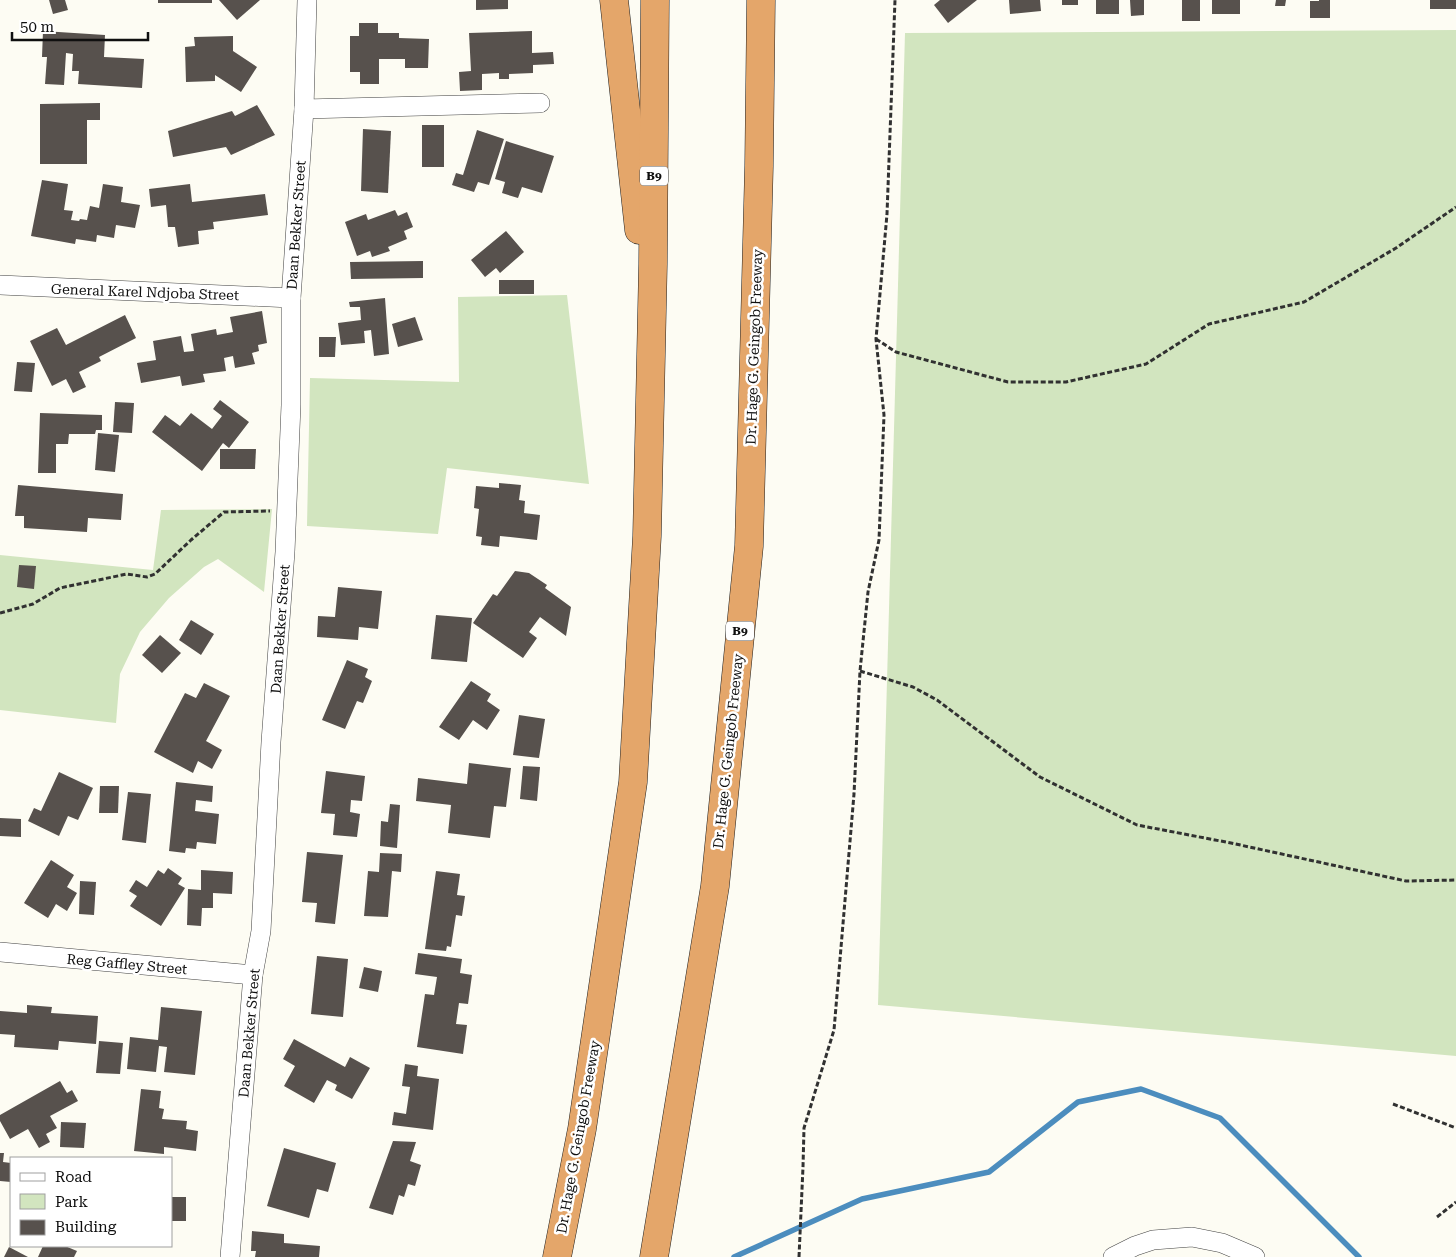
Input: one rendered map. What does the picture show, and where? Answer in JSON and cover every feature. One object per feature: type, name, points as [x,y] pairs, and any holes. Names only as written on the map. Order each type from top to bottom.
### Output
[{"type":"highway","points":[[614,0],[652,351]]},
{"type":"highway","name":"Dr. Hage G. Geingob Freeway","points":[[557,1257],[582,1129],[633,782],[647,536],[652,351],[655,0]]},
{"type":"highway","name":"Dr. Hage G. Geingob Freeway","points":[[654,1257],[715,886],[749,546],[759,166],[760,0]]},
{"type":"street","name":"Daan Bekker Street","points":[[230,1257],[253,975],[261,931],[271,742],[285,552],[291,405],[291,298],[304,109],[307,0]]},
{"type":"street","points":[[304,109],[540,103]]},
{"type":"street","name":"General Karel Ndjoba Street","points":[[0,285],[291,298]]},
{"type":"street","name":"Reg Gaffley Street","points":[[0,952],[253,975]]},
{"type":"street","points":[[1113,1257],[1135,1246],[1153,1240],[1192,1237],[1222,1243],[1255,1257]]},
{"type":"path","points":[[800,1257],[804,1128],[834,1030],[854,794],[860,671],[868,592],[879,540],[884,415],[876,340],[887,214],[895,0]]},
{"type":"path","points":[[876,340],[896,352],[1008,382],[1066,382],[1146,364],[1209,324],[1304,302],[1396,248],[1456,207]]},
{"type":"path","points":[[0,613],[33,604],[60,588],[127,574],[151,577],[224,512],[276,512]]},
{"type":"path","points":[[860,671],[913,687],[937,700],[1040,777],[1137,826],[1231,843],[1406,881],[1456,880]]},
{"type":"path","points":[[1393,1104],[1456,1128]]},
{"type":"path","points":[[1437,1217],[1456,1202]]},
{"type":"green space","points":[[1456,30],[1456,1056],[878,1005],[905,33]]},
{"type":"green space","points":[[567,295],[589,484],[447,468],[438,534],[307,526],[310,378],[459,382],[458,297]]},
{"type":"green space","points":[[272,509],[264,592],[218,559],[204,567],[169,598],[140,632],[120,674],[116,723],[0,710],[0,555],[153,570],[161,510]]},
{"type":"building","points":[[49,0],[65,0],[68,10],[53,14]]},
{"type":"building","points":[[158,0],[212,0],[212,3],[158,3]]},
{"type":"building","points":[[219,0],[260,0],[237,20]]},
{"type":"building","points":[[476,0],[508,0],[508,9],[476,10]]},
{"type":"building","points":[[940,0],[977,0],[948,23],[934,5]]},
{"type":"building","points":[[1009,0],[1040,0],[1041,11],[1010,14]]},
{"type":"building","points":[[1062,0],[1078,0],[1078,5],[1062,5]]},
{"type":"building","points":[[1096,0],[1119,0],[1119,14],[1096,14]]},
{"type":"building","points":[[1130,0],[1144,0],[1144,15],[1131,16]]},
{"type":"building","points":[[1182,0],[1200,0],[1200,21],[1182,21]]},
{"type":"building","points":[[1212,0],[1240,0],[1240,14],[1212,14]]},
{"type":"building","points":[[1276,0],[1286,0],[1285,6],[1275,6]]},
{"type":"building","points":[[1330,0],[1330,18],[1310,18],[1310,1]]},
{"type":"building","points":[[1430,0],[1456,0],[1456,9],[1430,9]]},
{"type":"building","points":[[359,23],[378,23],[378,33],[399,33],[399,38],[429,39],[428,68],[405,68],[405,59],[379,59],[379,84],[360,84],[360,72],[350,72],[350,36],[359,36]]},
{"type":"building","points":[[43,31],[105,35],[104,57],[144,59],[142,88],[78,84],[79,71],[72,71],[73,54],[66,53],[64,85],[45,84],[47,57],[42,57]]},
{"type":"building","points":[[532,31],[532,53],[553,52],[554,64],[533,65],[533,73],[509,74],[509,79],[499,79],[499,73],[482,74],[482,90],[460,91],[459,72],[471,71],[469,33]]},
{"type":"building","points":[[233,36],[233,51],[257,67],[241,92],[215,75],[215,81],[186,82],[185,47],[195,46],[194,37]]},
{"type":"building","points":[[100,103],[100,120],[87,120],[87,164],[40,164],[40,104]]},
{"type":"building","points":[[257,105],[275,135],[231,155],[226,147],[173,157],[168,131],[232,111],[235,116]]},
{"type":"building","points":[[422,125],[444,125],[444,167],[422,167]]},
{"type":"building","points":[[363,129],[391,131],[388,193],[361,191]]},
{"type":"building","points":[[477,130],[504,139],[489,185],[478,182],[474,192],[452,185],[456,173],[463,175]]},
{"type":"building","points":[[506,141],[554,156],[542,193],[522,187],[518,198],[502,193],[505,182],[495,179]]},
{"type":"building","points":[[42,180],[68,184],[64,210],[73,211],[71,220],[79,221],[80,219],[87,220],[90,206],[99,208],[103,184],[123,187],[121,202],[140,205],[135,228],[116,225],[114,238],[97,235],[96,242],[76,239],[75,244],[31,236]]},
{"type":"building","points":[[190,184],[192,202],[265,194],[268,215],[213,222],[214,229],[198,231],[199,244],[178,247],[175,227],[168,227],[166,205],[151,207],[149,189]]},
{"type":"building","points":[[395,210],[398,216],[407,212],[413,227],[404,231],[407,239],[388,247],[390,251],[372,257],[370,251],[357,256],[345,222],[366,214],[368,220]]},
{"type":"building","points":[[506,231],[524,252],[500,273],[496,268],[485,277],[471,260]]},
{"type":"building","points":[[423,261],[423,278],[351,279],[350,262]]},
{"type":"building","points":[[499,280],[534,280],[534,294],[499,294]]},
{"type":"building","points":[[385,298],[389,354],[374,356],[371,330],[364,331],[365,343],[341,345],[338,323],[361,320],[360,307],[350,307],[349,302]]},
{"type":"building","points":[[262,311],[267,343],[258,345],[259,351],[252,353],[255,364],[235,368],[233,356],[224,358],[226,371],[203,374],[205,382],[182,386],[180,376],[141,383],[137,363],[156,360],[153,341],[181,336],[184,352],[194,351],[191,334],[216,329],[217,335],[233,332],[230,317]]},
{"type":"building","points":[[125,315],[136,338],[99,357],[101,361],[79,372],[86,387],[73,393],[66,379],[52,386],[30,341],[57,328],[66,345]]},
{"type":"building","points":[[415,317],[423,340],[398,347],[392,324]]},
{"type":"building","points":[[319,337],[336,337],[335,357],[319,357]]},
{"type":"building","points":[[17,362],[35,363],[32,392],[14,391]]},
{"type":"building","points":[[220,400],[249,422],[229,448],[223,443],[202,471],[152,432],[165,415],[180,426],[191,413],[212,429],[222,416],[213,409]]},
{"type":"building","points":[[115,402],[134,403],[132,433],[113,432]]},
{"type":"building","points":[[40,413],[102,415],[102,430],[96,430],[95,434],[69,434],[68,444],[56,444],[56,473],[38,473]]},
{"type":"building","points":[[98,433],[119,435],[115,472],[95,470]]},
{"type":"building","points":[[220,449],[256,449],[255,469],[220,469]]},
{"type":"building","points":[[499,483],[521,485],[519,500],[525,501],[524,513],[540,515],[537,540],[500,536],[499,547],[481,545],[482,537],[476,536],[479,509],[474,508],[476,486],[499,488]]},
{"type":"building","points":[[18,485],[123,494],[121,520],[88,518],[87,532],[24,528],[24,516],[15,516]]},
{"type":"building","points":[[19,565],[36,566],[34,589],[17,587]]},
{"type":"building","points":[[515,571],[529,573],[547,585],[545,588],[571,607],[566,636],[540,617],[529,632],[537,638],[523,658],[473,623],[493,594],[497,596]]},
{"type":"building","points":[[338,587],[382,591],[378,629],[359,627],[358,640],[317,637],[318,616],[335,617]]},
{"type":"building","points":[[436,615],[472,618],[467,662],[431,659]]},
{"type":"building","points":[[191,620],[214,634],[201,655],[179,640]]},
{"type":"building","points":[[160,635],[181,653],[162,673],[142,655]]},
{"type":"building","points":[[347,660],[368,669],[365,677],[372,681],[363,703],[357,701],[345,729],[322,720]]},
{"type":"building","points":[[471,681],[491,694],[487,701],[500,710],[487,730],[473,720],[459,740],[439,727]]},
{"type":"building","points":[[204,683],[230,696],[206,741],[222,750],[212,769],[198,761],[193,773],[154,752],[185,693],[196,698]]},
{"type":"building","points":[[519,715],[545,719],[539,758],[513,755]]},
{"type":"building","points":[[469,763],[511,768],[506,807],[494,806],[490,838],[448,833],[451,805],[416,801],[418,778],[467,784]]},
{"type":"building","points":[[523,766],[540,767],[537,801],[520,799]]},
{"type":"building","points":[[326,771],[365,776],[362,801],[351,800],[350,812],[360,814],[357,837],[333,835],[335,814],[321,813]]},
{"type":"building","points":[[59,772],[93,788],[78,820],[68,816],[59,836],[28,821],[34,808],[41,811]]},
{"type":"building","points":[[176,782],[213,786],[212,802],[196,800],[195,811],[219,814],[216,844],[197,842],[196,849],[186,848],[185,853],[169,851]]},
{"type":"building","points":[[100,786],[119,786],[118,813],[99,813]]},
{"type":"building","points":[[128,792],[151,794],[146,843],[122,840]]},
{"type":"building","points":[[390,804],[400,805],[397,848],[380,846],[381,821],[388,822]]},
{"type":"building","points":[[0,818],[21,819],[21,837],[0,836]]},
{"type":"building","points":[[307,852],[343,855],[335,924],[315,922],[317,903],[302,902]]},
{"type":"building","points":[[380,853],[402,854],[401,872],[392,871],[388,917],[364,916],[368,871],[379,872]]},
{"type":"building","points":[[51,860],[74,875],[67,887],[77,893],[67,911],[56,904],[48,918],[24,903]]},
{"type":"building","points":[[168,868],[182,878],[178,884],[185,888],[161,926],[130,906],[137,896],[129,891],[136,880],[147,887],[158,870],[164,874]]},
{"type":"building","points":[[201,870],[233,872],[232,894],[213,893],[213,908],[202,908],[201,926],[187,925],[188,889],[201,890]]},
{"type":"building","points":[[436,871],[460,874],[457,895],[465,896],[462,916],[456,915],[451,947],[447,946],[446,951],[425,949]]},
{"type":"building","points":[[80,881],[96,882],[94,915],[79,914]]},
{"type":"building","points":[[418,953],[462,959],[460,973],[472,975],[468,1004],[459,1003],[456,1024],[467,1025],[463,1054],[417,1047],[425,994],[434,995],[437,977],[415,974]]},
{"type":"building","points":[[317,956],[348,959],[343,1017],[311,1014]]},
{"type":"building","points":[[364,967],[382,971],[378,992],[359,988]]},
{"type":"building","points":[[27,1005],[52,1007],[51,1013],[98,1016],[96,1044],[59,1041],[58,1050],[14,1047],[15,1035],[0,1034],[0,1011],[27,1013]]},
{"type":"building","points":[[161,1007],[202,1011],[195,1075],[164,1072],[167,1047],[159,1046],[156,1072],[127,1069],[130,1037],[158,1040]]},
{"type":"building","points":[[294,1039],[345,1067],[350,1057],[370,1068],[352,1099],[335,1090],[337,1085],[327,1080],[314,1103],[284,1086],[295,1066],[283,1059]]},
{"type":"building","points":[[99,1041],[123,1043],[120,1074],[96,1073]]},
{"type":"building","points":[[405,1064],[418,1066],[417,1076],[439,1079],[433,1130],[392,1125],[394,1112],[406,1114],[410,1087],[402,1086]]},
{"type":"building","points":[[60,1081],[67,1093],[72,1090],[78,1101],[50,1116],[57,1128],[46,1134],[50,1142],[39,1148],[28,1129],[10,1139],[0,1121],[0,1115]]},
{"type":"building","points":[[141,1089],[161,1091],[159,1108],[164,1109],[162,1119],[187,1121],[186,1129],[198,1131],[196,1151],[164,1147],[164,1154],[134,1151]]},
{"type":"building","points":[[61,1122],[86,1123],[84,1148],[60,1147]]},
{"type":"building","points":[[393,1141],[416,1142],[410,1161],[421,1165],[415,1186],[408,1184],[404,1197],[399,1195],[393,1215],[369,1208]]},
{"type":"building","points":[[284,1148],[336,1163],[328,1192],[317,1189],[309,1218],[267,1206]]},
{"type":"building","points":[[0,1153],[4,1153],[3,1162],[10,1163],[10,1182],[0,1181]]},
{"type":"building","points":[[172,1197],[186,1197],[186,1221],[172,1221]]},
{"type":"building","points":[[252,1231],[284,1234],[284,1243],[320,1246],[319,1257],[255,1257],[256,1251],[251,1251]]},
{"type":"building","points":[[9,1247],[28,1257],[4,1257]]},
{"type":"building","points":[[43,1247],[67,1247],[77,1251],[74,1257],[38,1257]]},
{"type":"waterway","points":[[734,1257],[862,1199],[989,1172],[1078,1102],[1141,1089],[1220,1118],[1359,1257]]}]
